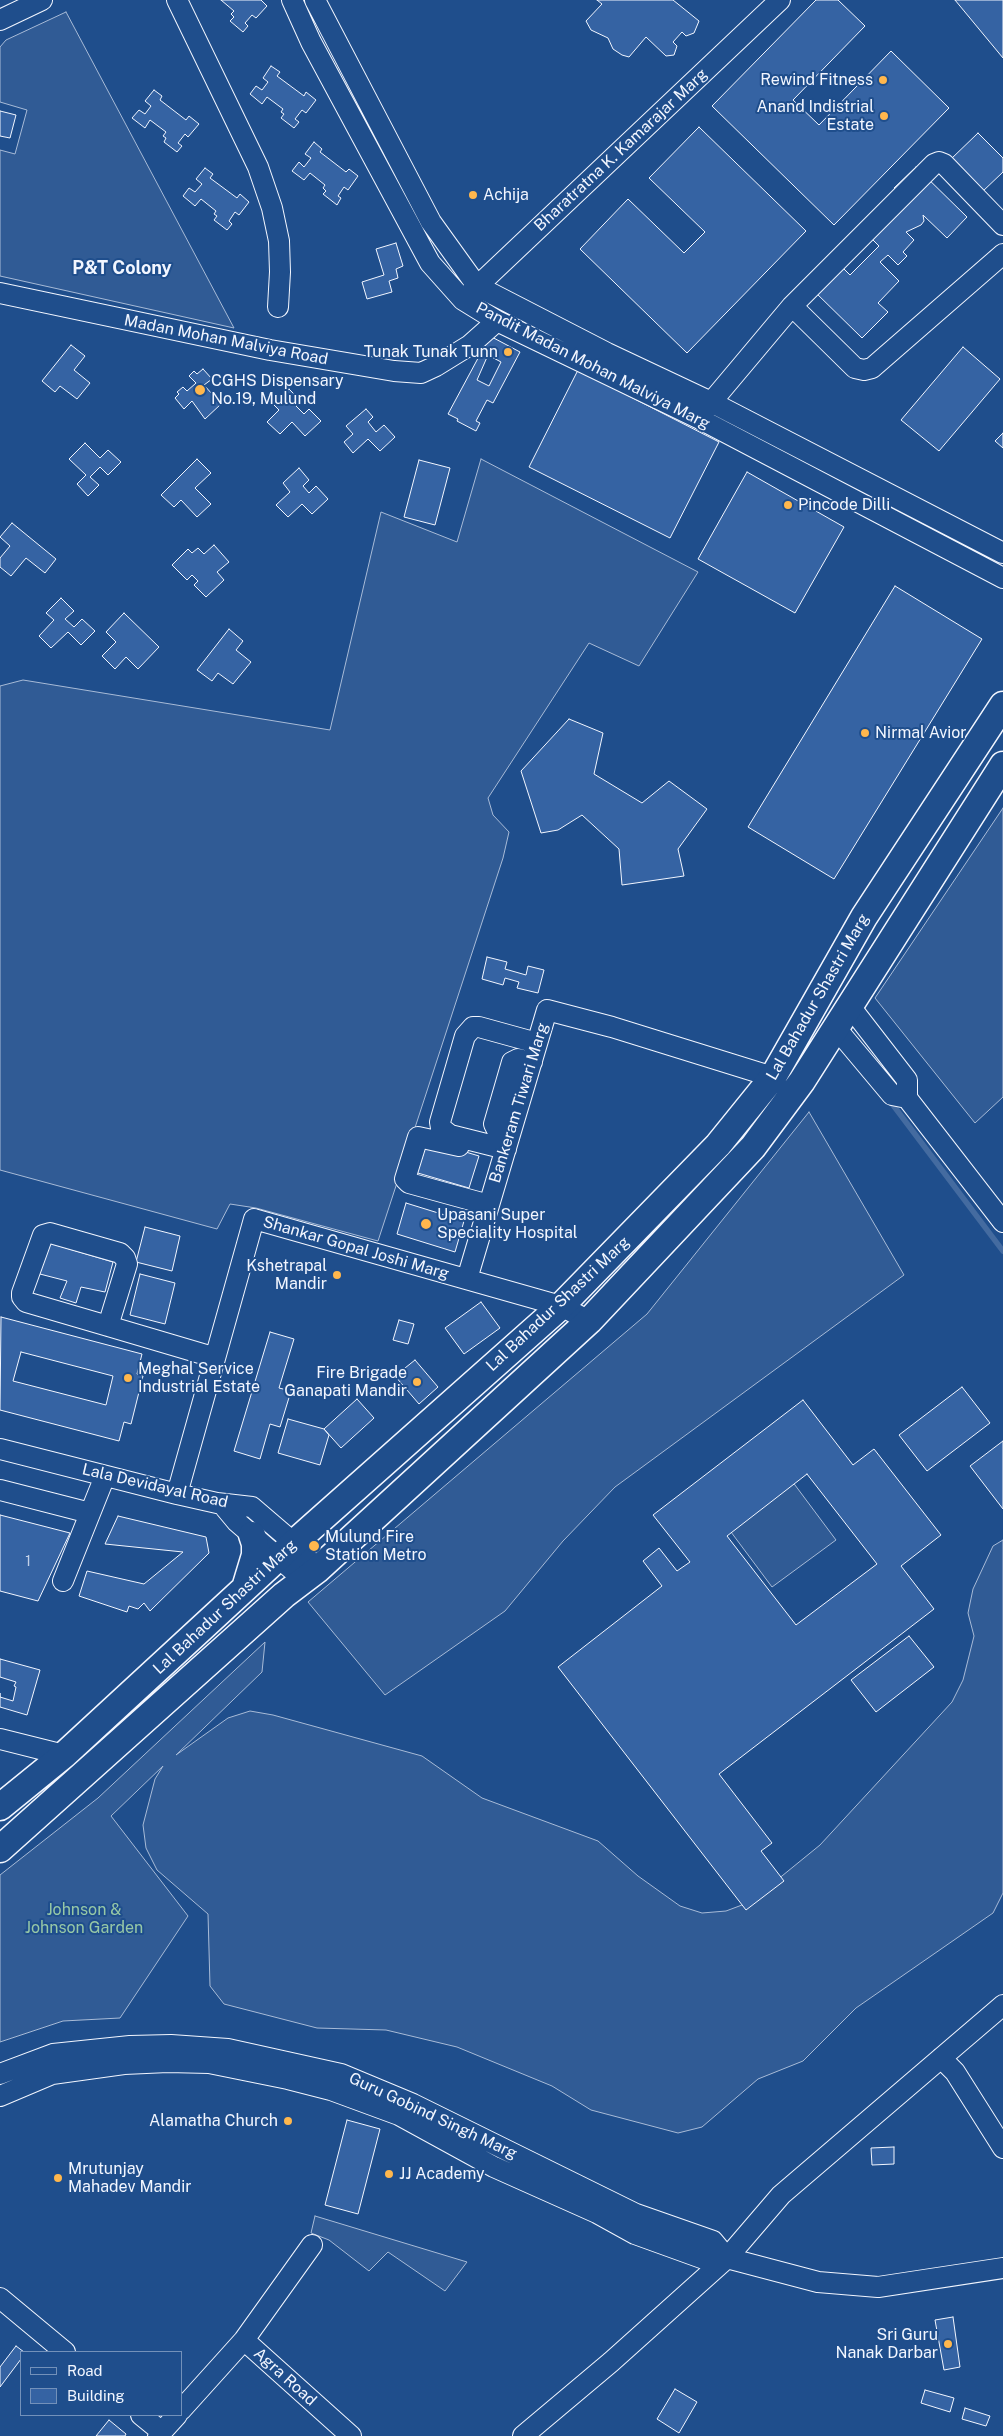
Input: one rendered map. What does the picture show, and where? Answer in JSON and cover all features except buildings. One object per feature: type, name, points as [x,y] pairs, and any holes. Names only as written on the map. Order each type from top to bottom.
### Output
[{"type":"main road","name":"Lal Bahadur Shastri Marg","points":[[0,1807],[64,1755],[286,1551],[561,1306],[718,1145],[773,1077],[864,917],[1003,706]]},
{"type":"main road","name":"Lal Bahadur Shastri Marg","points":[[0,1848],[310,1575],[589,1321],[753,1147],[802,1081],[1003,765]]},
{"type":"main road","points":[[244,1589],[255,1555],[255,1544],[252,1535]]},
{"type":"street","points":[[0,20],[42,0]]},
{"type":"street","points":[[177,0],[258,167],[272,208],[279,241],[278,307]]},
{"type":"street","name":"Pandit Madan Mohan Malviya Marg","points":[[292,0],[311,42],[430,263],[470,293],[497,321],[698,418],[1003,578]]},
{"type":"street","name":"Pandit Madan Mohan Malviya Marg","points":[[315,0],[470,293],[608,353],[716,396],[782,439],[1003,553]]},
{"type":"street","name":"Bharatratna K. Kamarajar Marg","points":[[470,293],[780,0]]},
{"type":"street","points":[[698,418],[792,306],[934,164],[939,162],[944,164],[1003,225]]},
{"type":"street","points":[[792,306],[855,368],[864,370],[872,368],[1003,254]]},
{"type":"street","name":"Madan Mohan Malviya Road","points":[[0,293],[270,350],[394,371],[421,373],[470,345],[497,321]]},
{"type":"street","points":[[771,457],[782,439]]},
{"type":"street","points":[[849,1005],[907,1080],[907,1098]]},
{"type":"street","name":"Bankeram Tiwari Marg","points":[[467,1279],[503,1146],[531,1052],[547,1010],[612,1027],[773,1077]]},
{"type":"street","points":[[503,1146],[450,1135],[441,1128],[440,1122],[464,1036],[473,1027],[479,1027],[531,1052]]},
{"type":"street","points":[[835,1027],[892,1094],[907,1098],[994,1201],[1003,1222]]},
{"type":"street","points":[[486,1204],[407,1181],[405,1177],[416,1139],[422,1136],[503,1146]]},
{"type":"street","name":"Shankar Gopal Joshi Marg","points":[[177,1494],[213,1357],[254,1219],[561,1306],[589,1321]]},
{"type":"street","points":[[108,1326],[126,1264],[125,1258],[120,1253],[59,1236],[43,1235],[22,1297],[26,1302],[213,1357]]},
{"type":"street","name":"Lala Devidayal Road","points":[[0,1449],[177,1494],[222,1504],[252,1507],[286,1551],[310,1575]]},
{"type":"street","points":[[62,1581],[105,1476]]},
{"type":"street","points":[[0,1490],[90,1513]]},
{"type":"street","points":[[222,1504],[237,1522],[252,1535],[286,1551]]},
{"type":"street","points":[[0,1739],[64,1755]]},
{"type":"street","points":[[523,2436],[611,2362],[781,2195],[1003,2005]]},
{"type":"street","name":"Guru Gobind Singh Marg","points":[[5,2072],[53,2054],[130,2046],[228,2049],[341,2074],[413,2104],[636,2224],[717,2259],[818,2282],[878,2287],[1003,2268]]},
{"type":"street","points":[[941,2058],[955,2072],[1003,2148]]},
{"type":"street","name":"Guru Gobind Singh Marg","points":[[0,2096],[52,2074],[81,2069],[168,2062],[210,2063],[288,2079],[331,2090],[398,2115],[494,2167],[597,2213],[636,2224],[713,2240],[717,2259]]},
{"type":"street","points":[[5,2072],[19,2087]]},
{"type":"street","points":[[244,2340],[312,2245]]},
{"type":"street","points":[[0,2298],[64,2351]]},
{"type":"street","name":"Agra Road","points":[[182,2409],[244,2340],[351,2436]]},
{"type":"street","points":[[142,2416],[160,2434],[176,2416]]},
{"type":"shaded area","points":[[66,12],[234,328],[0,276],[0,150],[15,154],[27,110],[0,102],[0,47],[6,40]]},
{"type":"shaded area","points":[[481,459],[698,572],[639,666],[589,643],[488,798],[493,815],[509,832],[503,858],[378,1241],[256,1208],[230,1204],[217,1229],[0,1170],[0,686],[23,680],[330,730],[381,512],[457,542]]},
{"type":"shaded area","points":[[1003,808],[1003,1097],[975,1123],[875,998]]},
{"type":"shaded area","points":[[809,1112],[904,1275],[615,1487],[563,1541],[505,1611],[385,1695],[308,1602],[647,1314]]},
{"type":"shaded area","points":[[792,1481],[836,1540],[772,1587],[728,1528]]},
{"type":"shaded area","points":[[1003,1540],[1003,1893],[993,1913],[856,2008],[803,2061],[758,2079],[702,2127],[678,2133],[591,2110],[552,2086],[457,2047],[386,2030],[317,2028],[224,2004],[210,1986],[208,1914],[157,1870],[146,1848],[143,1825],[155,1779],[163,1766],[111,1816],[188,1916],[120,2018],[63,2021],[0,2042],[0,1875],[98,1798],[265,1642],[262,1672],[176,1755],[228,1718],[250,1711],[273,1715],[422,1756],[482,1798],[598,1841],[638,1876],[680,1906],[702,1913],[726,1911],[750,1902],[820,1845],[952,1702],[963,1680],[974,1636],[968,1613],[973,1589],[993,1546]]},
{"type":"shaded area","points":[[315,2216],[467,2262],[445,2291],[388,2252],[369,2271],[329,2240],[311,2233]]},
{"type":"waterway","points":[[890,1101],[1003,1251]]},
{"type":"place","name":"Rewind Fitness","points":[[883,80]]},
{"type":"place","name":"Anand Indistrial Estate","points":[[884,116]]},
{"type":"place","name":"Achija","points":[[473,195]]},
{"type":"place","name":"Tunak Tunak Tunn","points":[[508,352]]},
{"type":"place","name":"CGHS Dispensary No.19, Mulund","points":[[200,390]]},
{"type":"place","name":"Pincode Dilli","points":[[788,505]]},
{"type":"place","name":"Nirmal Avior","points":[[865,733]]},
{"type":"place","name":"Upasani Super Speciality Hospital","points":[[426,1224]]},
{"type":"place","name":"Kshetrapal Mandir","points":[[337,1275]]},
{"type":"place","name":"Meghal Service Industrial Estate","points":[[128,1378]]},
{"type":"place","name":"Fire Brigade Ganapati Mandir","points":[[417,1382]]},
{"type":"place","name":"Mulund Fire Station Metro","points":[[314,1546]]},
{"type":"place","name":"Alamatha Church","points":[[288,2121]]},
{"type":"place","name":"JJ Academy","points":[[389,2174]]},
{"type":"place","name":"Mrutunjay Mahadev Mandir","points":[[58,2178]]},
{"type":"place","name":"Sri Guru Nanak Darbar","points":[[948,2344]]},
{"type":"district","name":"P&T Colony","points":[[122,268]]},
{"type":"park label","name":"Johnson & Johnson Garden","points":[[84,1919]]}]
